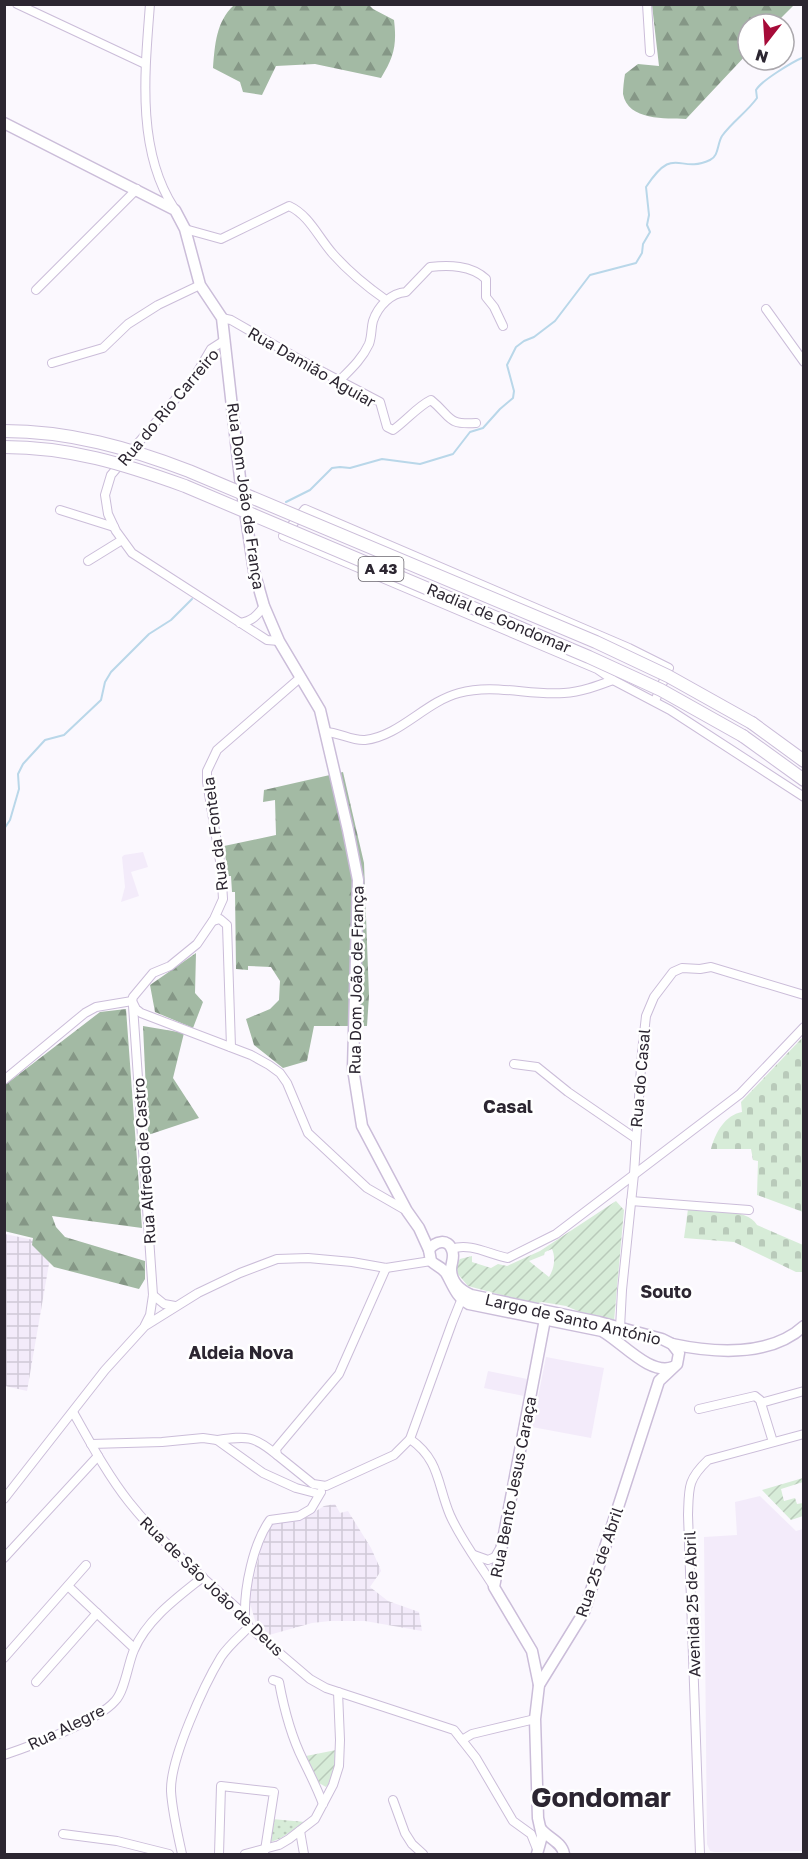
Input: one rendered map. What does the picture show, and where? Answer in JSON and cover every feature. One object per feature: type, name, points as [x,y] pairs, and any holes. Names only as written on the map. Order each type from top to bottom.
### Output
[{"type":"highway","name":"Radial de Gondomar","points":[[4,431],[35,431],[100,441],[135,450],[189,471],[596,642],[668,676],[752,723],[804,761]]},
{"type":"highway","name":"Radial de Gondomar","points":[[4,447],[34,447],[97,457],[185,486],[589,657],[661,690],[743,736],[804,780]]},
{"type":"main road","points":[[4,123],[175,210]]},
{"type":"main road","name":"Rua Dom João de França","points":[[175,210],[185,229],[200,285],[222,318],[240,478],[254,571],[264,606],[279,641],[320,710],[358,880],[353,1069],[362,1126],[407,1211],[419,1228],[433,1259]]},
{"type":"main road","name":"Rua Dom João de França","points":[[419,1228],[439,1242],[447,1244],[452,1254]]},
{"type":"main road","points":[[439,1242],[433,1259],[447,1265],[452,1254]]},
{"type":"main road","name":"Largo de Santo António","points":[[452,1254],[451,1271],[455,1283],[469,1304],[546,1315],[620,1328],[662,1339],[672,1344],[679,1353],[675,1366],[658,1369],[645,1363],[602,1331],[546,1315]]},
{"type":"main road","name":"Largo de Santo António","points":[[433,1259],[445,1272],[451,1286],[466,1298]]},
{"type":"main road","name":"Rua Bento Jesus Caraça","points":[[539,1685],[532,1654],[494,1587],[546,1315]]},
{"type":"main road","points":[[675,1366],[690,1355],[708,1350],[768,1346],[786,1340],[804,1326]]},
{"type":"main road","points":[[672,1344],[708,1350]]},
{"type":"main road","name":"Rua 25 de Abril","points":[[538,1851],[542,1836],[538,1818],[535,1719],[539,1685],[584,1612],[659,1381],[675,1366]]},
{"type":"main road","points":[[532,1654],[545,1659],[556,1659]]},
{"type":"main road","points":[[540,1828],[563,1850]]},
{"type":"main road","points":[[538,1851],[548,1841],[563,1850]]},
{"type":"street","points":[[17,4],[145,64]]},
{"type":"street","points":[[150,4],[145,64],[151,148],[163,187],[175,210]]},
{"type":"street","points":[[647,4],[650,52]]},
{"type":"street","points":[[36,290],[137,189]]},
{"type":"street","points":[[185,229],[221,239],[289,206],[301,211],[330,251],[351,274],[386,300]]},
{"type":"street","points":[[340,380],[360,360],[370,342],[373,321],[386,300],[406,291],[430,267],[458,266],[479,272],[486,279],[486,297],[494,307],[503,326]]},
{"type":"street","points":[[52,363],[103,348],[128,324],[158,305],[200,285]]},
{"type":"street","points":[[766,309],[802,357]]},
{"type":"street","name":"Rua Damião Aguiar","points":[[222,318],[231,320],[380,402],[387,428],[393,430],[422,404],[431,400],[448,418],[458,424],[476,423]]},
{"type":"street","name":"Rua do Rio Carreiro","points":[[225,340],[211,349],[188,385],[111,475],[105,495],[108,514],[132,553],[267,640],[279,641]]},
{"type":"street","points":[[656,701],[669,668],[628,648],[305,509],[283,536],[597,669],[613,680],[656,701],[804,797]]},
{"type":"street","points":[[60,510],[114,527]]},
{"type":"street","points":[[88,561],[122,540]]},
{"type":"street","points":[[240,623],[249,622],[264,606]]},
{"type":"street","points":[[325,732],[357,740],[369,740],[391,731],[439,701],[459,693],[505,689],[565,693],[586,689],[613,680],[628,648]]},
{"type":"street","name":"Rua da Fontela","points":[[132,1000],[153,973],[170,966],[197,945],[213,921],[223,898],[207,782],[207,771],[211,759],[232,736],[301,676]]},
{"type":"street","points":[[213,921],[220,919],[225,921],[227,926],[231,1047]]},
{"type":"street","name":"Rua do Casal","points":[[620,1328],[646,1016],[654,997],[673,972],[682,968],[711,967],[804,995]]},
{"type":"street","points":[[4,1080],[85,1013],[96,1007],[132,1000],[136,1009],[151,1017],[251,1055],[280,1073],[287,1083],[308,1134],[367,1188],[407,1211]]},
{"type":"street","name":"Rua Alfredo de Castro","points":[[132,1000],[153,1295],[150,1315],[145,1326]]},
{"type":"street","points":[[135,1027],[141,1019],[151,1017]]},
{"type":"street","points":[[452,1254],[458,1247],[472,1248],[508,1258],[556,1234],[741,1094],[804,1027]]},
{"type":"street","points":[[514,1064],[537,1067],[568,1092],[635,1138]]},
{"type":"street","points":[[631,1201],[749,1209]]},
{"type":"street","points":[[4,1499],[105,1370],[145,1326],[176,1306],[240,1273],[277,1259],[308,1258],[386,1268],[433,1259]]},
{"type":"street","points":[[277,1455],[276,1449],[339,1374],[386,1268]]},
{"type":"street","points":[[153,1295],[164,1304],[176,1306]]},
{"type":"street","points":[[246,1617],[244,1602],[250,1570],[265,1527],[270,1520],[299,1516],[311,1509],[326,1486],[394,1455],[410,1439],[452,1323],[466,1298]]},
{"type":"street","points":[[761,1403],[804,1391]]},
{"type":"street","points":[[699,1409],[754,1396],[761,1403],[772,1442]]},
{"type":"street","name":"Rua de São João de Deus","points":[[73,1412],[98,1456],[140,1516],[246,1617],[249,1627],[310,1679],[326,1688],[454,1730],[481,1766],[513,1821],[531,1834],[538,1851]]},
{"type":"street","name":"Avenida 25 de Abril","points":[[700,1854],[688,1515],[690,1483],[697,1471],[708,1460],[804,1434]]},
{"type":"street","points":[[91,1444],[162,1442],[203,1438],[218,1440],[244,1437],[261,1442],[313,1484],[326,1486]]},
{"type":"street","points":[[410,1439],[420,1446],[430,1458],[450,1514],[494,1587]]},
{"type":"street","points":[[218,1440],[263,1473],[296,1488],[319,1494]]},
{"type":"street","points":[[4,1558],[98,1456]]},
{"type":"street","points":[[473,1555],[488,1560],[495,1557],[501,1547]]},
{"type":"street","points":[[4,1658],[86,1565]]},
{"type":"street","name":"Rua Alegre","points":[[4,1755],[75,1726],[106,1709],[117,1700],[134,1648],[144,1632],[166,1607],[203,1577]]},
{"type":"street","points":[[68,1586],[134,1648]]},
{"type":"street","points":[[36,1682],[97,1613]]},
{"type":"street","points":[[182,1854],[171,1790],[181,1744],[207,1683],[222,1655],[249,1627]]},
{"type":"street","points":[[273,1680],[279,1682],[287,1719],[323,1804]]},
{"type":"street","points":[[245,1854],[265,1850],[289,1839],[315,1819],[333,1785],[339,1766],[338,1692]]},
{"type":"street","points":[[462,1740],[472,1734],[535,1719]]},
{"type":"street","points":[[219,1854],[221,1786],[274,1792],[265,1850]]},
{"type":"street","points":[[393,1800],[405,1833],[412,1844],[423,1854]]},
{"type":"street","points":[[300,1831],[304,1854]]},
{"type":"street","points":[[63,1834],[117,1841],[169,1854]]},
{"type":"shaded area","points":[[143,852],[148,867],[131,872],[139,896],[121,902],[125,887],[122,857]]},
{"type":"shaded area","points":[[5,1234],[43,1242],[50,1258],[27,1391],[5,1386]]},
{"type":"shaded area","points":[[546,1357],[604,1368],[591,1438],[532,1427]]},
{"type":"shaded area","points":[[488,1371],[527,1379],[524,1396],[484,1388]]},
{"type":"shaded area","points":[[760,1496],[796,1531],[803,1529],[803,1851],[714,1852],[710,1851],[707,1844],[704,1537],[737,1535],[735,1502]]},
{"type":"shaded area","points":[[335,1504],[340,1513],[348,1511],[371,1548],[380,1568],[381,1571],[370,1587],[388,1601],[419,1612],[422,1631],[365,1621],[330,1621],[312,1623],[269,1635],[256,1624],[250,1603],[250,1593],[261,1548],[272,1523],[293,1522],[305,1518],[324,1506]]},
{"type":"green space","points":[[652,4],[794,5],[787,12],[736,12],[736,66],[686,119],[659,118],[640,114],[626,103],[623,94],[625,74],[638,64],[659,66]]},
{"type":"green space","points":[[234,5],[369,5],[394,20],[395,44],[392,57],[381,78],[315,64],[276,66],[262,95],[243,92],[240,82],[213,68],[220,26]]},
{"type":"green space","points":[[343,772],[364,863],[369,996],[367,1026],[314,1026],[307,1061],[283,1068],[254,1045],[246,1019],[270,1009],[279,1000],[280,981],[271,967],[248,966],[248,970],[236,969],[235,892],[232,892],[231,876],[228,876],[224,846],[276,835],[275,800],[263,802],[264,790]]},
{"type":"green space","points":[[196,953],[195,993],[203,1002],[193,1028],[155,1012],[150,985]]},
{"type":"green space","points":[[126,1009],[142,1228],[52,1216],[56,1227],[65,1237],[145,1261],[145,1279],[139,1289],[54,1267],[32,1245],[33,1238],[4,1231],[5,1085],[100,1012]]},
{"type":"green space","points":[[143,1026],[184,1033],[173,1078],[199,1118],[148,1135]]},
{"type":"green space","points":[[803,1037],[803,1212],[757,1195],[758,1161],[753,1160],[751,1149],[711,1149],[715,1137],[726,1121],[742,1112],[741,1102]]},
{"type":"green space","points":[[616,1201],[624,1210],[614,1321],[585,1314],[566,1306],[542,1302],[535,1304],[468,1286],[457,1273],[456,1265],[460,1259],[472,1256],[472,1262],[491,1268],[498,1264],[507,1266],[540,1251]],"holes":[[[552,1249],[554,1263],[549,1277],[529,1261]]]},
{"type":"green space","points":[[688,1209],[726,1211],[745,1215],[757,1225],[803,1245],[802,1272],[796,1272],[734,1242],[684,1238]]},
{"type":"green space","points":[[803,1478],[803,1482],[781,1489],[784,1501],[795,1498],[797,1504],[803,1503],[803,1516],[791,1520],[762,1490]]},
{"type":"green space","points":[[336,1750],[333,1774],[326,1787],[319,1783],[306,1756]]},
{"type":"green space","points":[[272,1819],[305,1822],[281,1838],[266,1844]]},
{"type":"waterway","points":[[286,502],[310,490],[332,468],[350,468],[382,459],[420,464],[453,454],[470,432],[483,428],[513,398],[514,391],[507,365],[516,347],[555,321],[590,275],[636,263],[650,232],[647,225],[649,215],[646,187],[656,174],[671,163],[699,164],[713,158],[722,136],[757,98],[756,90],[759,86],[777,72],[804,57]]},
{"type":"waterway","points":[[4,829],[10,820],[19,789],[18,774],[23,764],[45,740],[64,735],[101,700],[105,682],[111,672],[149,634],[171,620],[192,599]]},
{"type":"district","name":"Casal","points":[[508,1107]]},
{"type":"district","name":"Souto","points":[[666,1292]]},
{"type":"district","name":"Aldeia Nova","points":[[241,1353]]},
{"type":"district","name":"Gondomar","points":[[601,1797]]}]
